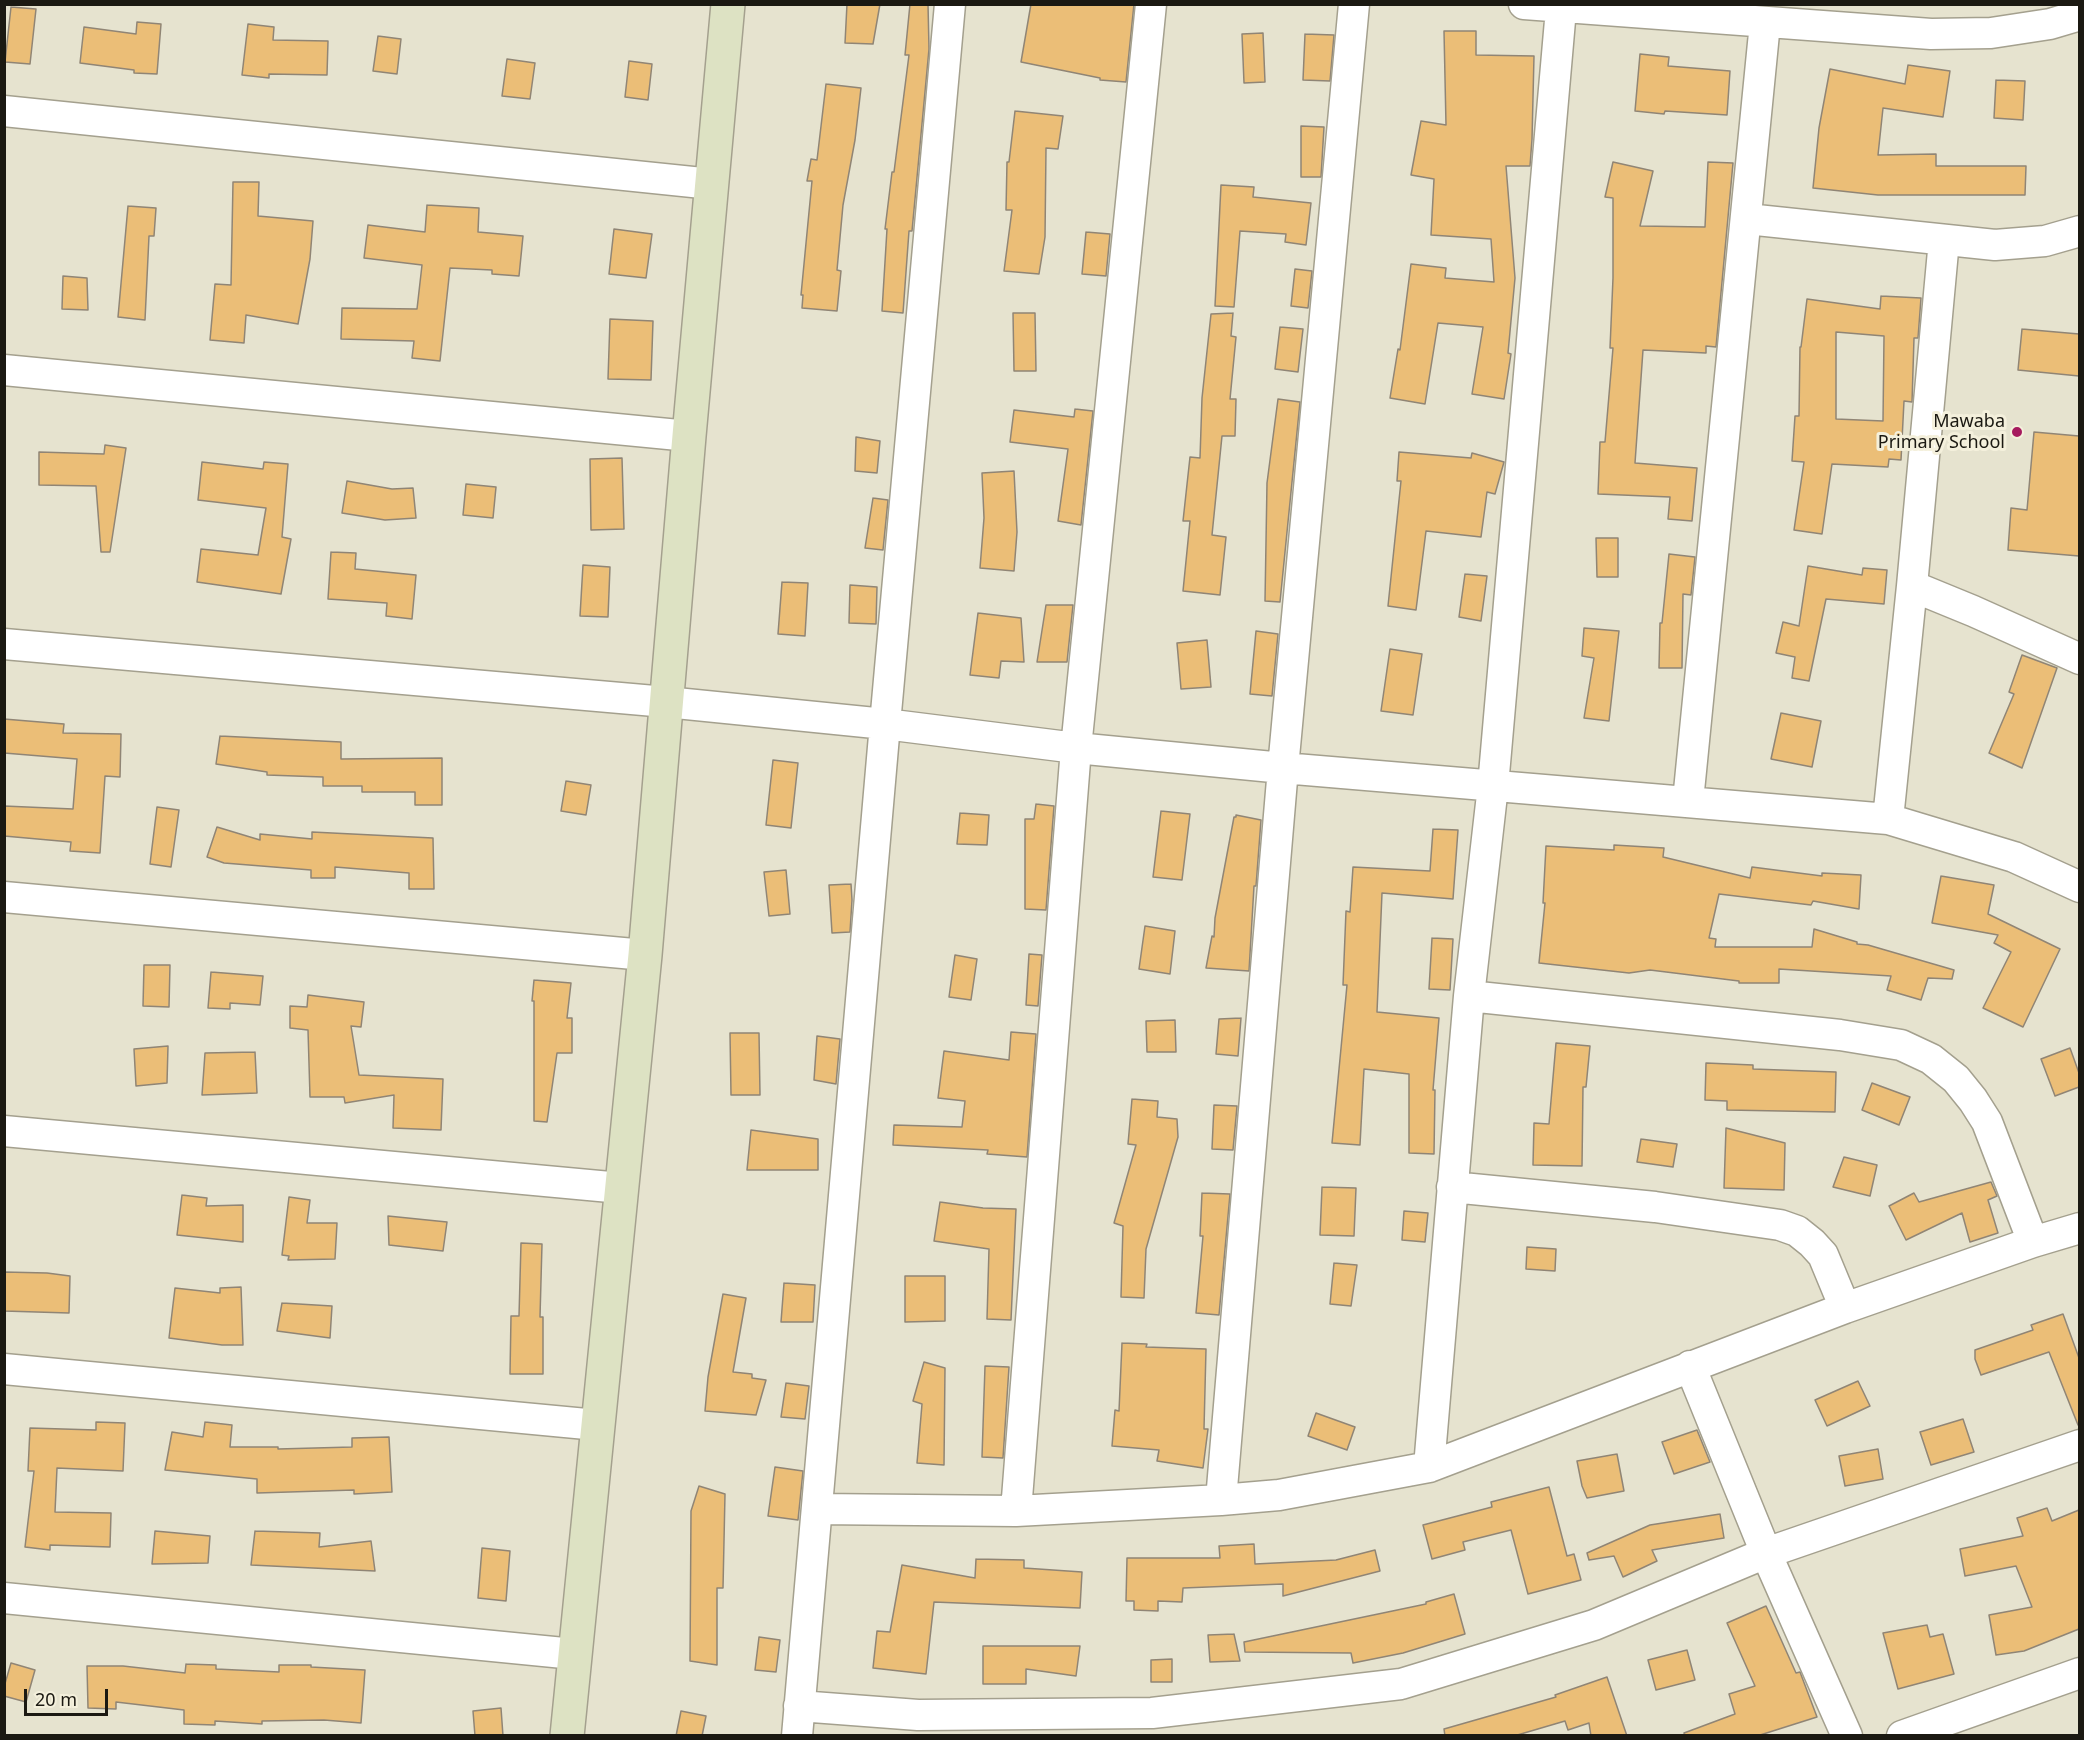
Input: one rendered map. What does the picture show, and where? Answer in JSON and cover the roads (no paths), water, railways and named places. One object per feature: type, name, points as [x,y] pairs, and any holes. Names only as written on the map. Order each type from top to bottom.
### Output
[{"type":"street","points":[[567,1736],[645,955],[728,4]]},
{"type":"street","points":[[797,1736],[885,724],[951,4]]},
{"type":"street","points":[[1016,1511],[1076,748],[1151,4]]},
{"type":"street","points":[[1221,1500],[1283,768],[1354,4]]},
{"type":"street","points":[[1524,4],[1562,9],[1931,34],[1981,33],[2050,24],[2079,15]]},
{"type":"street","points":[[1429,1467],[1469,996],[1493,786],[1562,9]]},
{"type":"street","points":[[1688,801],[1765,23]]},
{"type":"street","points":[[4,111],[712,184]]},
{"type":"street","points":[[1747,219],[1995,245],[2045,241],[2079,231]]},
{"type":"street","points":[[1888,819],[1944,240]]},
{"type":"street","points":[[4,370],[689,436]]},
{"type":"street","points":[[1912,586],[2079,659]]},
{"type":"street","points":[[4,644],[666,702],[885,724],[1076,748],[1283,768],[1888,819],[2014,857],[2079,887]]},
{"type":"street","points":[[4,897],[645,955]]},
{"type":"street","points":[[1469,996],[1840,1035],[1901,1045],[1931,1059],[1956,1079],[1973,1100],[1987,1122],[2033,1242]]},
{"type":"street","points":[[4,1131],[621,1188]]},
{"type":"street","points":[[1452,1187],[1655,1208],[1780,1225],[1797,1231],[1823,1255],[1845,1308]]},
{"type":"street","points":[[817,1509],[1016,1511],[1221,1500],[1279,1495],[1429,1467],[1845,1308],[2079,1228]]},
{"type":"street","points":[[1690,1366],[1766,1553],[1847,1736]]},
{"type":"street","points":[[4,1369],[597,1425]]},
{"type":"street","points":[[799,1706],[918,1716],[1152,1713],[1401,1684],[1594,1625],[1766,1553],[2079,1445]]},
{"type":"street","points":[[4,1598],[574,1654]]},
{"type":"street","points":[[1902,1736],[2079,1673]]},
{"type":"place","name":"Mawaba Primary School","points":[[2017,432]]}]
